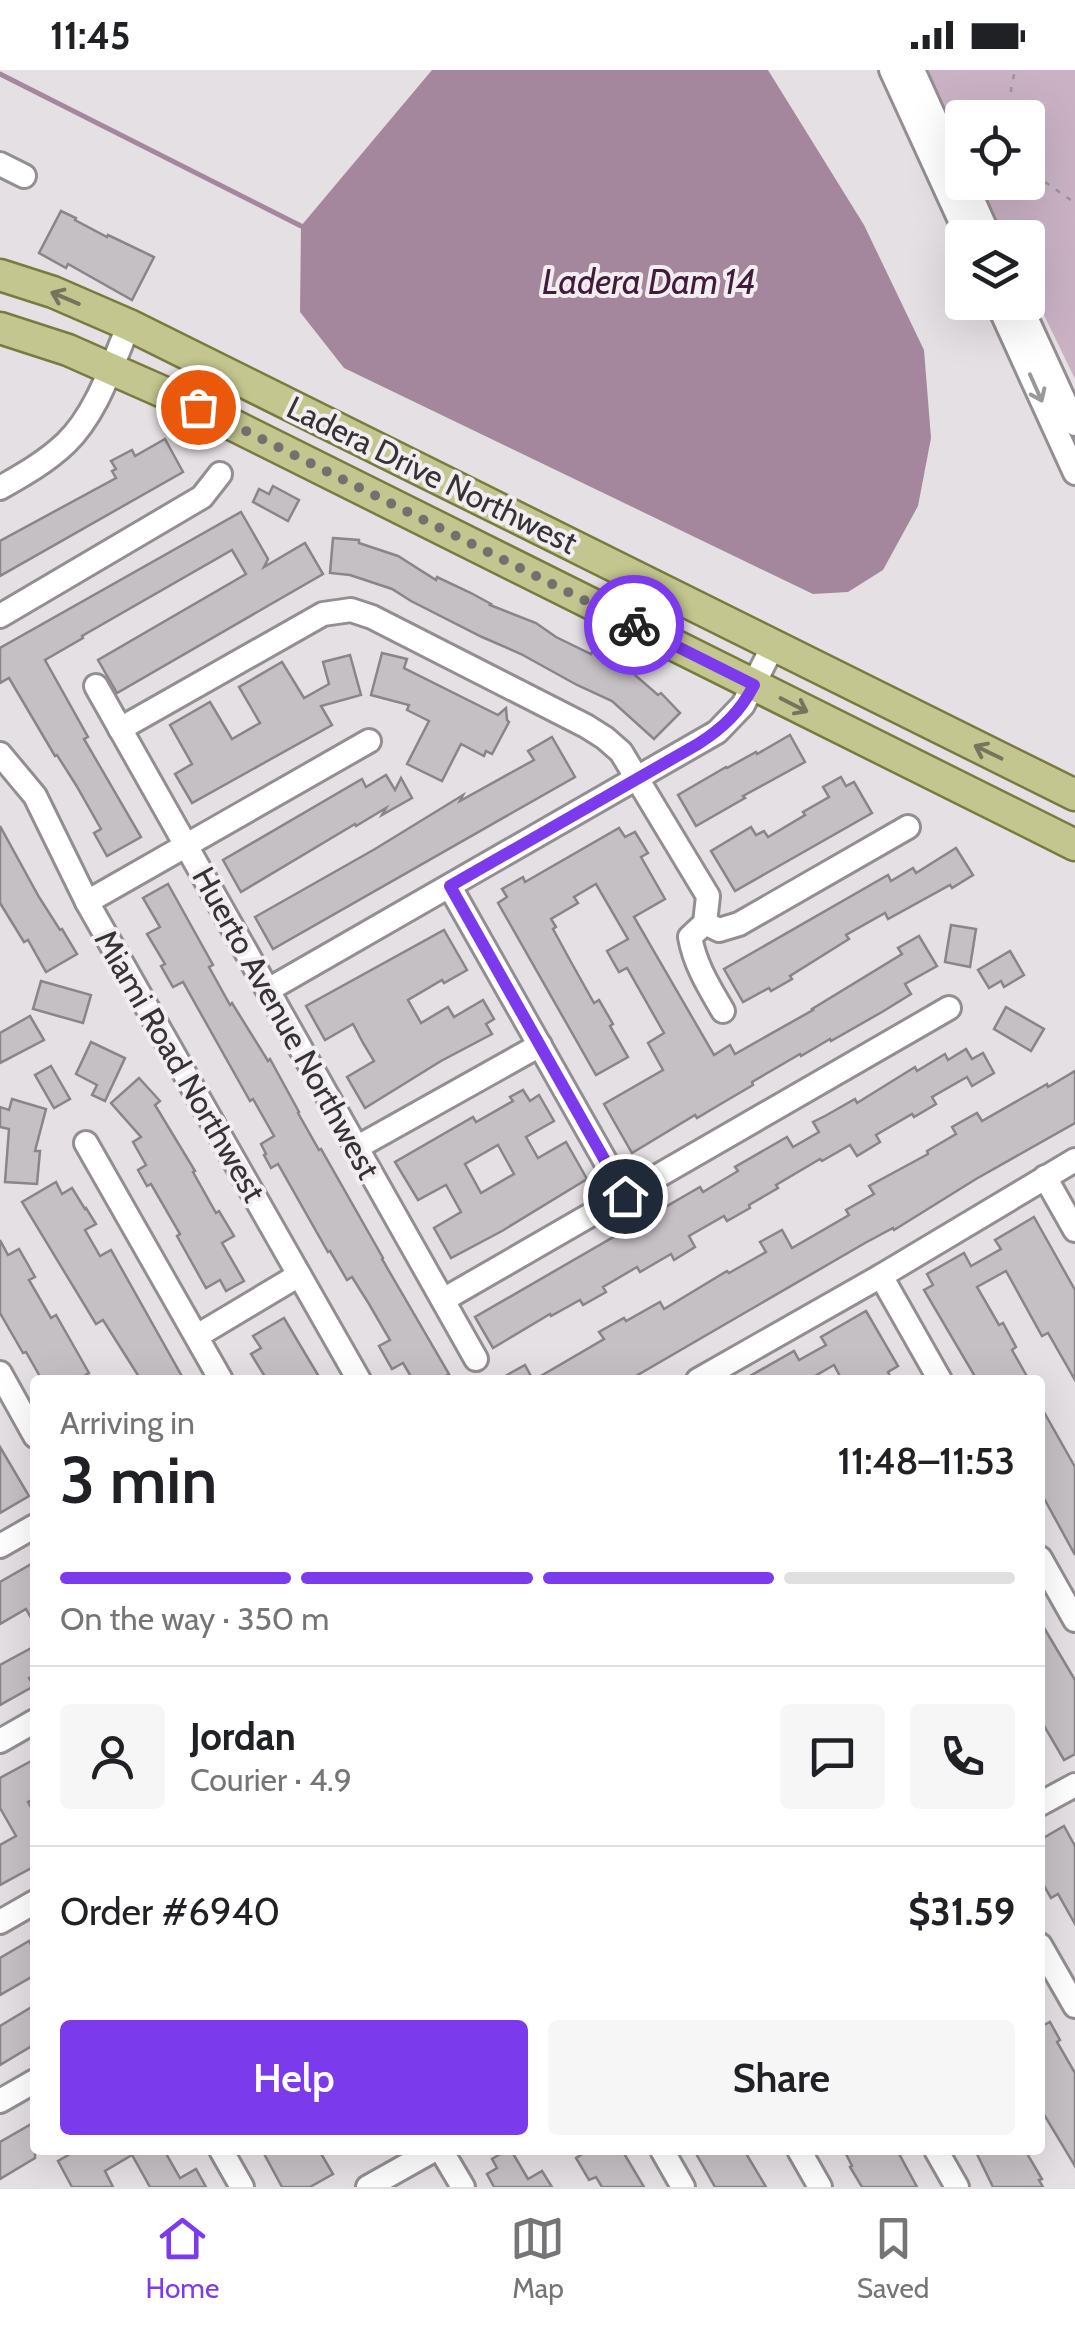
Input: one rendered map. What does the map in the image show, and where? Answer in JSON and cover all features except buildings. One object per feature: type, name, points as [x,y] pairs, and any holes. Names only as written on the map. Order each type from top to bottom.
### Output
[{"type":"main road","name":"Ladera Drive Northwest","points":[[0,274],[130,325],[1075,794]]},
{"type":"main road","name":"Ladera Drive Northwest","points":[[0,328],[68,350],[215,416],[1075,845]]},
{"type":"street","points":[[891,70],[960,220]]},
{"type":"street","points":[[913,70],[945,139]]},
{"type":"street","points":[[0,164],[24,176]]},
{"type":"street","points":[[1006,320],[1075,473]]},
{"type":"street","points":[[1028,320],[1075,424]]},
{"type":"street","points":[[0,488],[40,465],[68,441],[93,407],[130,325]]},
{"type":"street","points":[[0,616],[202,497],[220,474]]},
{"type":"street","points":[[120,728],[307,621],[351,610],[372,617],[586,726],[621,752],[708,896],[705,923],[690,938],[693,955],[723,1011]]},
{"type":"street","points":[[268,990],[717,732],[743,705],[772,646]]},
{"type":"street","name":"Huerto Avenue Northwest","points":[[96,686],[476,1360]]},
{"type":"street","points":[[87,902],[369,740]]},
{"type":"street","name":"Miami Road Northwest","points":[[0,754],[35,796],[87,902],[357,1375]]},
{"type":"street","points":[[705,923],[718,930],[740,924],[908,827]]},
{"type":"street","points":[[450,886],[625,1196]]},
{"type":"street","points":[[443,1300],[948,1008]]},
{"type":"street","points":[[356,1148],[540,1045]]},
{"type":"street","points":[[86,1143],[217,1375]]},
{"type":"street","points":[[714,1375],[1075,1160]]},
{"type":"street","points":[[1045,1177],[1075,1230]]},
{"type":"street","points":[[197,1336],[299,1274]]},
{"type":"street","points":[[881,1276],[937,1375]]},
{"type":"street","points":[[0,1373],[30,1427]]},
{"type":"street","points":[[0,1546],[30,1529]]},
{"type":"street","points":[[1045,1567],[1075,1620]]},
{"type":"street","points":[[0,1741],[30,1724]]},
{"type":"street","points":[[1045,1801],[1075,1784]]},
{"type":"street","points":[[0,1922],[30,1905]]},
{"type":"street","points":[[1045,1954],[1075,2006]]},
{"type":"street","points":[[0,2101],[30,2084]]},
{"type":"street","points":[[224,2155],[242,2187]]},
{"type":"street","points":[[368,2187],[428,2155]]},
{"type":"street","points":[[441,2155],[463,2187]]},
{"type":"street","points":[[665,2155],[683,2187]]},
{"type":"street","points":[[801,2155],[820,2187]]},
{"type":"street","points":[[939,2155],[957,2187]]},
{"type":"path","points":[[1010,100],[1015,70]]},
{"type":"path","points":[[1045,182],[1075,202]]},
{"type":"shaded area","points":[[924,70],[1075,70],[1075,379],[1045,317],[1045,220],[998,220],[988,200],[1045,200],[1045,100],[945,100],[945,114]]},
{"type":"water","name":"Ladera Dam 14","points":[[432,70],[768,70],[864,225],[924,350],[931,438],[918,506],[883,570],[848,592],[813,594],[344,368],[300,312],[301,226]]},
{"type":"waterway","points":[[0,74],[301,226]]},
{"type":"way so far","points":[[198,407],[634,625]]},
{"type":"route","points":[[625,1196],[450,886],[698,744],[732,719],[743,705],[754,685],[634,625]]}]
